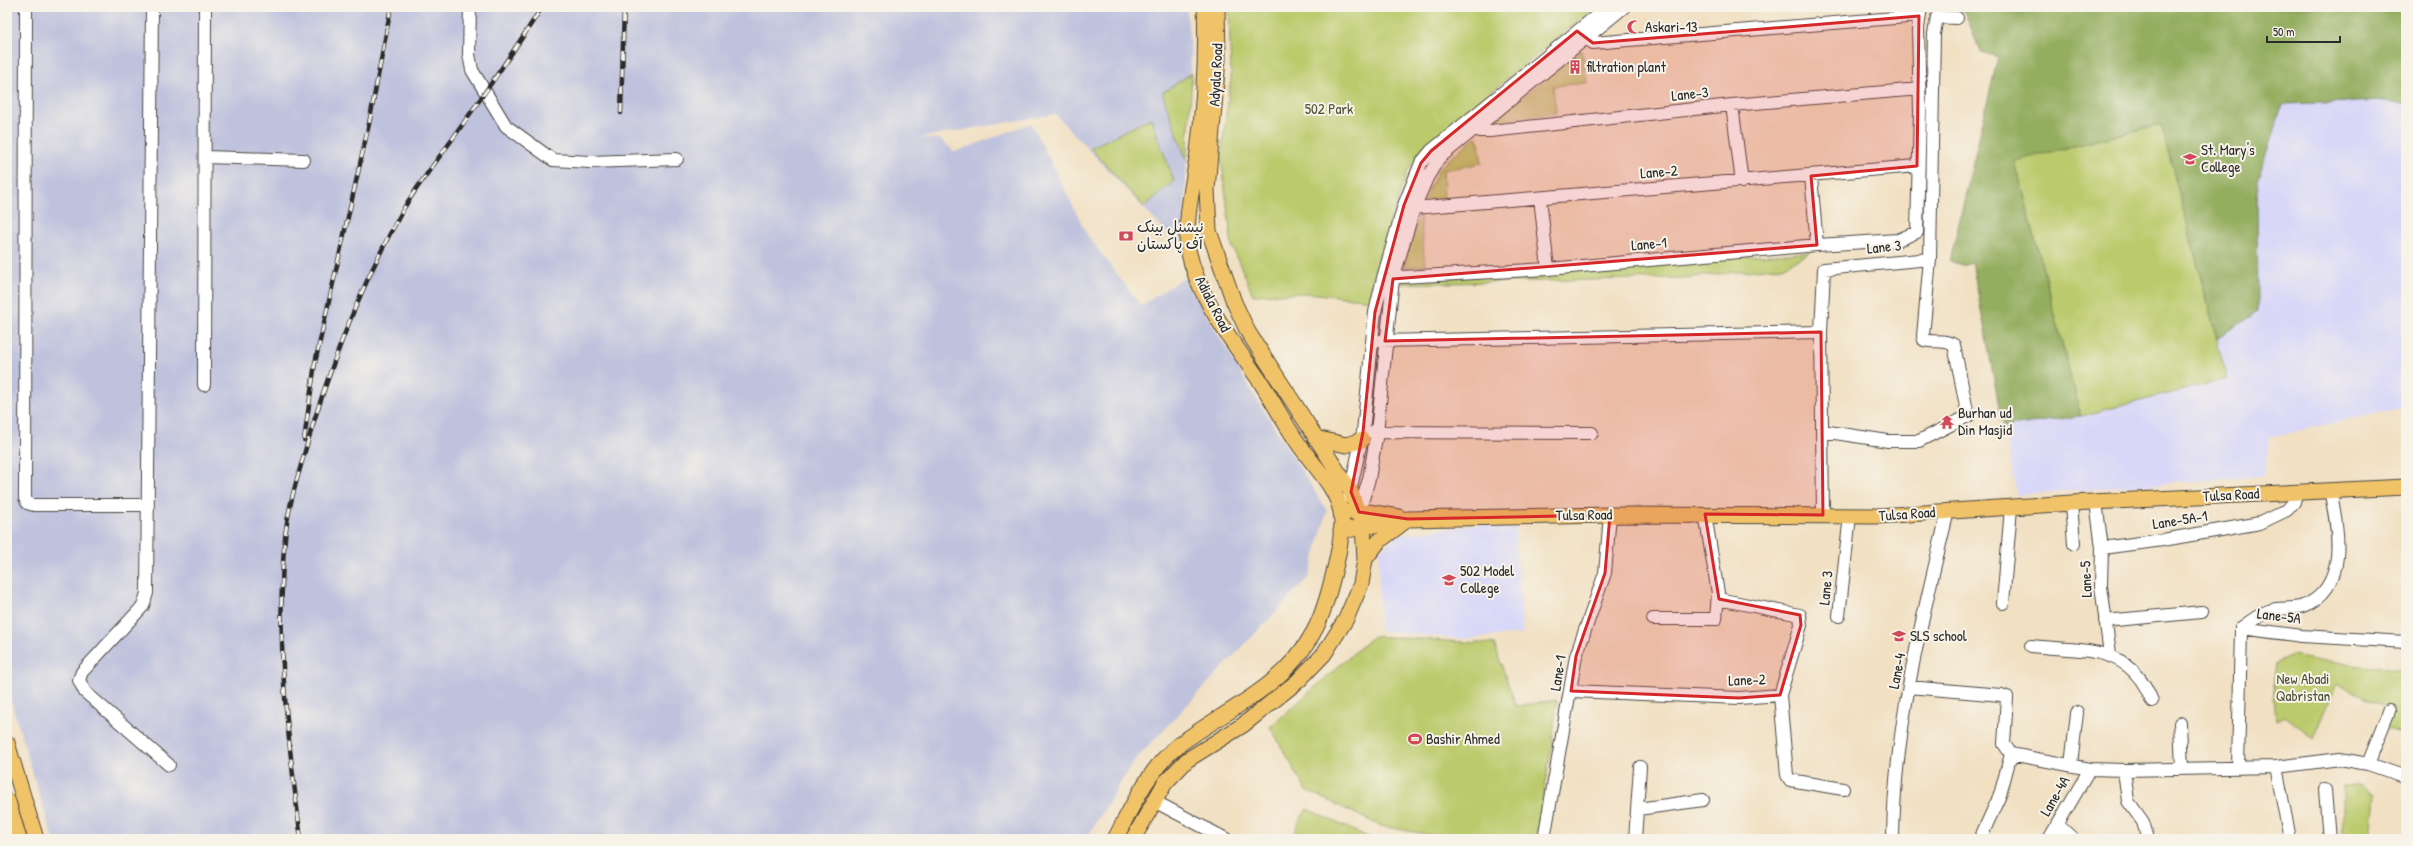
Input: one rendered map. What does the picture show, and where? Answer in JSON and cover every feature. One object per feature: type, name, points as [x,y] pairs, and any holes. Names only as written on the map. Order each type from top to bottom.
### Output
[{"type":"highway","points":[[7,802],[18,839]]},
{"type":"main road","name":"Adiala Road","points":[[1115,839],[1155,769],[1179,745],[1245,702],[1279,676],[1313,635],[1326,603],[1341,531],[1342,513],[1333,492],[1299,444],[1224,329],[1200,284],[1188,247],[1191,189],[1198,152],[1204,90],[1205,7]]},
{"type":"main road","name":"Adyala Road","points":[[1211,143],[1218,59],[1217,7]]},
{"type":"main road","name":"Adiala Road","points":[[1211,143],[1207,203],[1208,221],[1212,239],[1234,302],[1248,332],[1351,492],[1363,527],[1365,559]]},
{"type":"main road","points":[[1315,438],[1346,446],[1363,436]]},
{"type":"main road","name":"Tulsa Road","points":[[1341,531],[1408,519],[1610,514],[1878,516],[2071,503],[2297,491],[2406,487]]},
{"type":"main road","name":"Tulsa Road","points":[[1342,513],[1359,512],[1408,519]]},
{"type":"main road","points":[[1133,839],[1165,783],[1187,760],[1243,725],[1298,681],[1324,654],[1346,619],[1360,584],[1365,559],[1380,541],[1408,519]]},
{"type":"main road","points":[[7,743],[36,839]]},
{"type":"street","points":[[26,7],[25,498],[27,503],[34,505],[148,505]]},
{"type":"street","points":[[152,7],[146,601],[137,613],[82,672],[79,680],[86,692],[169,765]]},
{"type":"street","points":[[204,385],[205,7]]},
{"type":"street","points":[[470,7],[469,54],[472,70],[506,126],[554,160],[590,162],[677,159]]},
{"type":"street","points":[[1581,35],[1607,7]]},
{"type":"street","points":[[1342,513],[1351,492],[1363,436],[1372,341],[1409,206],[1426,156],[1470,126],[1581,35],[1624,7]]},
{"type":"street","points":[[1581,35],[1593,43],[1920,11],[1920,89],[1917,166]]},
{"type":"street","points":[[1822,431],[1888,441],[1919,441],[1968,416],[1954,345],[1943,341],[1924,340],[1923,336],[1930,259],[1934,34],[1937,17],[1957,18]]},
{"type":"street","name":"Lane-3","points":[[1470,126],[1490,131],[1732,105],[1920,89]]},
{"type":"street","points":[[1732,105],[1742,182]]},
{"type":"street","points":[[205,157],[304,160]]},
{"type":"street","name":"Lane-2","points":[[1409,206],[1540,198],[1917,166]]},
{"type":"street","name":"Lane-1","points":[[1388,279],[1548,269],[1817,245],[1898,240],[1917,232],[1917,166]]},
{"type":"street","points":[[1811,176],[1817,245]]},
{"type":"street","points":[[1540,198],[1548,269]]},
{"type":"street","name":"Lane 3","points":[[1823,515],[1821,332],[1824,269],[1930,259]]},
{"type":"street","points":[[1359,512],[1369,479],[1377,432],[1385,341],[1388,279]]},
{"type":"street","points":[[1372,341],[1821,332]]},
{"type":"street","points":[[1363,436],[1377,432],[1592,433]]},
{"type":"street","points":[[2241,628],[2274,609],[2302,606],[2323,595],[2335,571],[2338,546],[2337,524],[2330,490]]},
{"type":"street","name":"Lane-5A-1","points":[[2102,548],[2163,540],[2260,523],[2287,510],[2294,502],[2297,491]]},
{"type":"street","name":"Lane-5","points":[[2096,502],[2102,548],[2101,586],[2110,654]]},
{"type":"street","points":[[2071,503],[2074,544]]},
{"type":"street","points":[[2003,603],[2012,508]]},
{"type":"street","name":"Lane-4","points":[[1893,839],[1893,802],[1909,687],[1948,511]]},
{"type":"street","name":"Lane-1","points":[[1544,839],[1576,656],[1605,573],[1610,514]]},
{"type":"street","points":[[1653,619],[1716,619],[1718,598],[1705,514]]},
{"type":"street","name":"Lane 3","points":[[1839,616],[1850,515]]},
{"type":"street","name":"Lane-2","points":[[1571,691],[1739,698],[1780,695],[1801,625],[1800,616],[1718,598]]},
{"type":"street","points":[[2105,621],[2202,612]]},
{"type":"street","name":"Lane-5A","points":[[2238,768],[2241,628],[2302,636],[2406,642]]},
{"type":"street","points":[[2031,646],[2110,654],[2136,673],[2146,685],[2152,701]]},
{"type":"street","points":[[1909,687],[2001,694],[2007,697],[2004,744],[2011,754],[2090,769],[2124,770],[2276,767],[2340,759],[2368,764],[2406,777]]},
{"type":"street","points":[[1780,695],[1787,775],[1790,780],[1843,789]]},
{"type":"street","points":[[2368,764],[2389,712]]},
{"type":"street","points":[[2071,765],[2077,713]]},
{"type":"street","points":[[2180,723],[2182,769]]},
{"type":"street","points":[[1980,839],[2000,795],[2011,754]]},
{"type":"street","points":[[1635,839],[1640,767]]},
{"type":"street","points":[[2276,767],[2290,839]]},
{"type":"street","name":"Lane-4A","points":[[2048,839],[2090,769]]},
{"type":"street","points":[[2124,770],[2128,801],[2143,822],[2148,839]]},
{"type":"street","points":[[2325,790],[2329,839]]},
{"type":"street","points":[[1638,809],[1703,800]]},
{"type":"street","points":[[1154,801],[1226,839]]},
{"type":"street","points":[[2057,824],[2073,839]]},
{"type":"highlighted area","points":[[1919,16],[1917,166],[1811,176],[1817,245],[1393,279],[1385,341],[1821,332],[1823,515],[1705,514],[1719,599],[1800,615],[1801,625],[1780,695],[1739,698],[1571,691],[1576,656],[1605,573],[1610,515],[1408,519],[1359,512],[1351,492],[1363,432],[1375,312],[1404,205],[1421,163],[1431,151],[1577,31],[1593,43]]},
{"type":"shaded area","points":[[7,7],[1186,7],[1191,55],[1183,250],[1055,114],[919,138],[940,139],[955,152],[1031,123],[1088,236],[1141,306],[1184,277],[1254,395],[1327,511],[1309,577],[1134,761],[1086,839],[53,839],[7,689]]},
{"type":"shaded area","name":"St. Mary's College","points":[[1938,7],[2406,7],[2406,407],[2270,437],[2264,476],[2017,495],[1972,262],[1962,265],[1950,261],[1998,57],[1981,52],[1964,11]]},
{"type":"shaded area","name":"502 Model College","points":[[1514,520],[1523,634],[1462,639],[1379,631],[1379,551],[1398,535]]},
{"type":"green space","name":"502 Park","points":[[1229,7],[1596,7],[1434,138],[1408,170],[1373,276],[1371,300],[1308,293],[1253,295],[1232,246],[1221,156],[1231,77]]},
{"type":"green space","points":[[1938,7],[2406,7],[2406,105],[2390,101],[2283,104],[2257,181],[2258,311],[2217,339],[2161,124],[2015,161],[2081,416],[2003,427],[1972,262],[1962,265],[1950,261],[1998,57],[1981,52],[1964,11]]},
{"type":"green space","points":[[1582,50],[1587,83],[1553,86],[1556,113],[1491,122]]},
{"type":"green space","points":[[1192,73],[1187,161],[1162,93]]},
{"type":"green space","points":[[1151,118],[1174,181],[1144,207],[1090,148]]},
{"type":"green space","points":[[2161,124],[2227,379],[2081,416],[2015,161]]},
{"type":"green space","points":[[1478,137],[1482,163],[1443,170],[1444,198],[1423,201],[1440,167],[1473,139]]},
{"type":"green space","points":[[1420,213],[1425,266],[1403,267]]},
{"type":"green space","points":[[1811,252],[1782,267],[1683,278],[1397,284],[1398,282]]},
{"type":"green space","name":"Bashir Ahmed","points":[[1373,636],[1494,644],[1516,706],[1557,700],[1551,751],[1535,839],[1454,839],[1381,826],[1306,790],[1270,727]]},
{"type":"green space","name":"New Abadi Qabristan","points":[[2292,655],[2336,663],[2406,671],[2406,735],[2385,728],[2393,710],[2337,684],[2314,738],[2285,716],[2276,720],[2273,686],[2276,662]]},
{"type":"green space","points":[[2343,786],[2359,786],[2374,795],[2370,839],[2343,839]]},
{"type":"green space","points":[[1307,809],[1373,839],[1293,839],[1298,823]]},
{"type":"railway","points":[[304,440],[315,363],[369,124],[391,7]]},
{"type":"railway","points":[[301,839],[284,689],[281,613],[286,526],[301,465],[327,381],[349,322],[361,293],[389,236],[415,191],[486,91],[542,7]]},
{"type":"railway","points":[[621,113],[624,7]]},
{"type":"place","name":"Askari-13","points":[[1634,27]]},
{"type":"place","name":"filtration plant","points":[[1575,67]]},
{"type":"place","name":"St. Mary's College","points":[[2190,159]]},
{"type":"place","name":"نیشنل بینک آف پاکستان","points":[[1126,236]]},
{"type":"place","name":"Burhan ud Din Masjid","points":[[1947,422]]},
{"type":"place","name":"502 Model College","points":[[1449,580]]},
{"type":"place","name":"SLS school","points":[[1899,636]]},
{"type":"place","name":"Bashir Ahmed","points":[[1415,739]]}]
